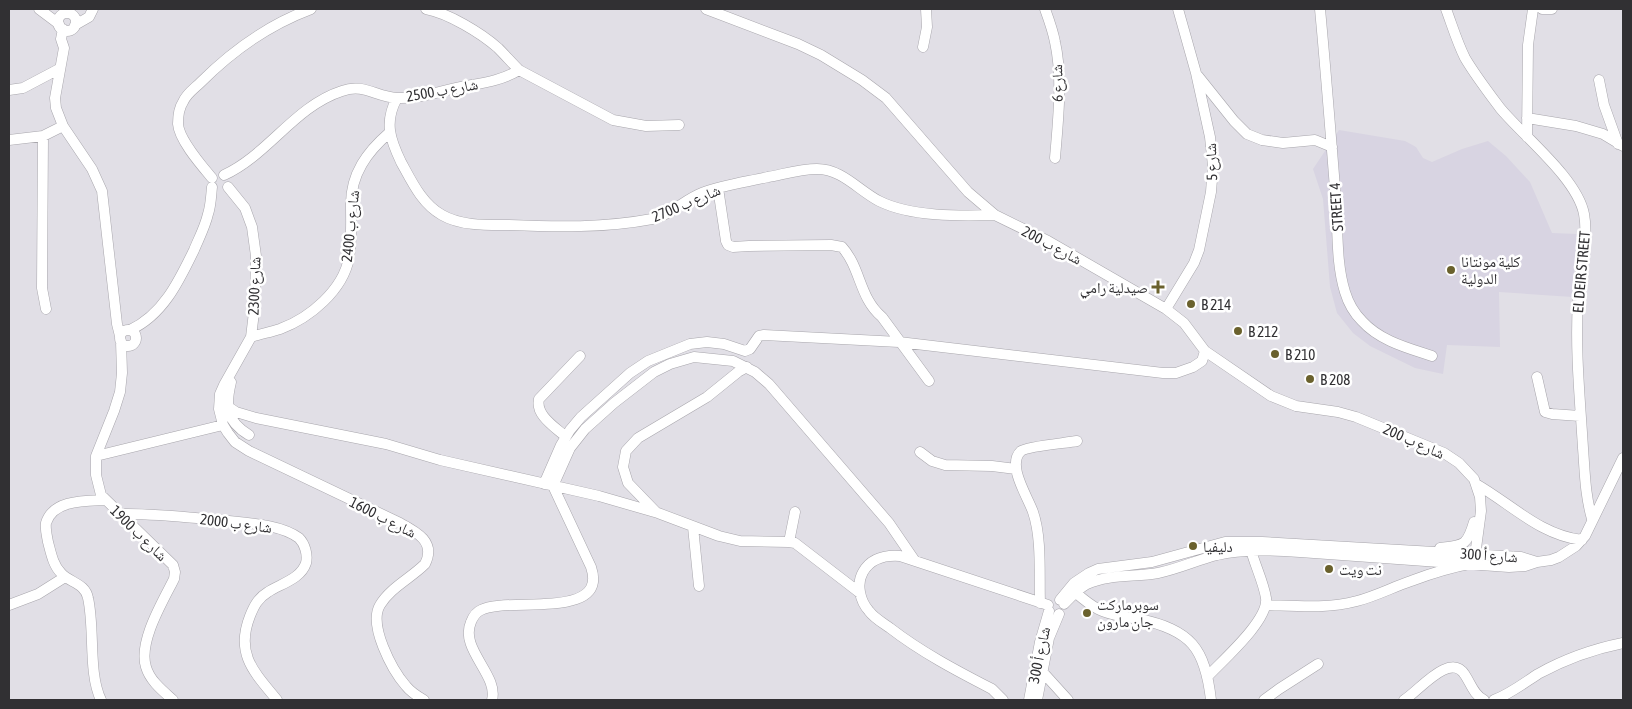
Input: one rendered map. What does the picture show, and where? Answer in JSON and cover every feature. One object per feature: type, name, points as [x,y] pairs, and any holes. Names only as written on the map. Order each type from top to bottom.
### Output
[{"type":"street","points":[[39,9],[67,27]]},
{"type":"street","points":[[67,27],[83,22],[89,17],[93,9]]},
{"type":"street","points":[[67,27],[59,20],[67,11],[76,21],[67,27],[61,39],[64,48],[59,69],[56,108],[63,126],[92,170],[102,191],[115,299],[127,337],[162,305],[183,274],[205,225],[210,203],[221,184],[205,169],[179,131],[178,114],[184,100],[233,52],[252,38],[292,16],[311,9]]},
{"type":"street","points":[[426,9],[446,16],[484,37],[497,47],[519,70],[613,120],[646,126],[679,125]]},
{"type":"street","name":"شارع ب 200","points":[[706,9],[798,44],[821,55],[862,80],[886,98],[968,192],[995,215],[1048,241],[1166,309],[1184,323],[1205,351],[1281,402],[1310,409],[1347,414],[1444,453],[1465,468],[1476,484],[1481,502],[1474,559]]},
{"type":"street","points":[[923,47],[927,27],[926,9]]},
{"type":"street","name":"شارع 6","points":[[1045,9],[1056,44],[1058,66],[1056,158]]},
{"type":"street","name":"شارع 5","points":[[1166,309],[1194,263],[1201,242],[1211,192],[1213,166],[1210,137],[1196,73],[1178,9]]},
{"type":"street","name":"STREET 4","points":[[1320,9],[1340,266],[1345,291],[1351,306],[1361,321],[1374,332],[1403,346],[1432,356]]},
{"type":"street","name":"EL DEIR STREET","points":[[1446,9],[1455,36],[1466,58],[1501,108],[1558,169],[1581,203],[1584,214],[1584,247],[1577,315],[1580,416],[1585,492],[1592,520]]},
{"type":"street","points":[[1527,137],[1528,45],[1533,9]]},
{"type":"street","points":[[1542,9],[1552,9]]},
{"type":"street","points":[[9,90],[23,88],[59,69]]},
{"type":"street","name":"شارع ب 2500","points":[[221,184],[310,108],[324,98],[339,91],[358,88],[397,98],[414,97],[500,80],[519,70]]},
{"type":"street","points":[[1196,73],[1234,121],[1247,134],[1262,140],[1284,143],[1315,140],[1332,147]]},
{"type":"street","points":[[1599,80],[1604,105],[1621,145]]},
{"type":"street","points":[[389,133],[392,106],[397,98]]},
{"type":"street","points":[[1527,118],[1576,126],[1603,134],[1621,145]]},
{"type":"street","points":[[9,140],[43,136],[63,126]]},
{"type":"street","points":[[1315,140],[1330,129]]},
{"type":"street","name":"شارع ب 2700","points":[[389,133],[401,160],[426,204],[436,212],[454,220],[477,224],[572,228],[653,218],[674,210],[693,197],[718,188],[806,170],[824,169],[839,174],[879,201],[906,210],[963,216],[995,215]]},
{"type":"street","name":"شارع ب 2400","points":[[251,337],[279,329],[306,315],[320,304],[342,278],[349,259],[352,229],[351,202],[356,176],[368,154],[389,133]]},
{"type":"street","points":[[43,136],[42,288],[46,310]]},
{"type":"street","name":"شارع 2300","points":[[221,184],[241,202],[248,215],[256,256],[255,304],[251,337],[234,369]]},
{"type":"street","points":[[718,188],[726,241],[733,248],[749,246],[842,247],[848,253],[873,310],[882,317],[928,381]]},
{"type":"street","points":[[493,700],[491,684],[473,647],[468,629],[472,620],[478,611],[499,605],[561,603],[577,600],[585,596],[592,587],[594,576],[591,567],[549,485],[566,437],[581,417],[630,373],[648,361],[690,344],[707,342],[724,344],[746,351],[750,349],[759,336],[764,335],[899,342],[1163,373],[1176,373],[1193,367],[1202,361],[1205,351]]},
{"type":"street","name":"شارع ب 1900","points":[[127,337],[122,355],[120,392],[96,456],[96,475],[101,495],[172,565],[175,572],[146,641],[145,656],[146,667],[154,682],[173,700]]},
{"type":"street","points":[[566,437],[540,412],[537,405],[539,399],[580,356]]},
{"type":"street","points":[[549,485],[570,448],[590,424],[654,372],[684,359],[705,357],[733,361],[755,372],[769,384],[889,523],[915,561]]},
{"type":"street","points":[[658,513],[628,483],[623,467],[626,451],[638,438],[707,397],[747,367]]},
{"type":"street","points":[[234,369],[227,397],[229,416],[234,424],[249,435]]},
{"type":"street","points":[[96,456],[223,425],[219,408],[220,394],[234,369]]},
{"type":"street","points":[[1537,377],[1545,412],[1580,416]]},
{"type":"street","points":[[227,406],[246,416],[386,444],[440,460],[599,496],[658,513],[719,536],[740,541],[789,542],[795,544],[860,592]]},
{"type":"street","points":[[581,417],[590,424]]},
{"type":"street","points":[[250,451],[248,446],[249,435],[257,425],[271,421]]},
{"type":"street","name":"شارع ب 1600","points":[[223,425],[235,442],[250,451],[400,523],[417,532],[424,540],[428,548],[428,558],[425,564],[391,592],[380,604],[376,612],[379,634],[395,672],[407,687],[424,700]]},
{"type":"street","points":[[1049,608],[1034,513],[1016,470],[1018,457],[1020,452],[1025,449],[1077,441]]},
{"type":"street","points":[[920,452],[932,461],[945,465],[992,466],[1016,470]]},
{"type":"street","points":[[1476,484],[1536,524],[1563,537],[1582,540],[1623,458]]},
{"type":"street","points":[[101,700],[94,663],[91,615],[86,592],[78,583],[65,577],[55,564],[50,550],[46,522],[50,514],[56,509],[76,501],[106,500]]},
{"type":"street","points":[[1422,551],[1465,542],[1470,535],[1481,502]]},
{"type":"street","points":[[789,542],[795,512]]},
{"type":"street","name":"شارع ب 2000","points":[[120,514],[150,513],[256,524],[278,528],[300,539],[304,545],[306,564],[291,580],[265,594],[257,601],[247,624],[244,647],[248,660],[259,678],[277,700]]},
{"type":"street","points":[[693,527],[698,586]]},
{"type":"street","name":"شارع أ 300","points":[[1062,602],[1068,589],[1081,577],[1098,569],[1111,573],[1158,573],[1250,546],[1422,551],[1520,567],[1559,557],[1582,540]]},
{"type":"street","name":"شارع أ 300","points":[[1062,602],[1084,586],[1111,573],[1219,543],[1375,558],[1474,559]]},
{"type":"street","points":[[1208,676],[1253,629],[1264,613],[1266,605],[1264,590],[1250,546]]},
{"type":"street","points":[[1182,554],[1185,565]]},
{"type":"street","points":[[1003,700],[992,689],[937,660],[907,641],[869,612],[860,592],[860,580],[864,571],[872,562],[882,557],[900,556],[1049,608],[1064,609],[1062,602],[1053,600],[1049,608]]},
{"type":"street","points":[[1266,605],[1305,607],[1345,603],[1366,598],[1474,559]]},
{"type":"street","points":[[9,605],[38,594],[65,577]]},
{"type":"street","points":[[1076,593],[1097,609],[1172,628],[1188,640],[1201,657],[1208,676],[1211,700]]},
{"type":"street","name":"شارع أ 300","points":[[1037,700],[1040,642],[1049,608]]},
{"type":"street","points":[[1494,700],[1518,688],[1542,672],[1571,658],[1623,643]]},
{"type":"street","points":[[1264,700],[1318,664]]},
{"type":"street","points":[[1039,667],[1068,700]]},
{"type":"street","name":"شارع أ 300","points":[[1029,700],[1039,667]]},
{"type":"street","points":[[1404,700],[1414,694],[1437,673],[1455,667],[1461,670],[1476,694],[1484,700]]},
{"type":"shaded area","name":"كلية مونتانا الدولية","points":[[1339,130],[1405,141],[1416,147],[1423,158],[1432,162],[1462,149],[1488,141],[1506,156],[1530,182],[1552,233],[1577,234],[1572,297],[1499,292],[1500,347],[1447,345],[1443,374],[1415,368],[1370,346],[1353,333],[1337,313],[1330,287],[1323,199],[1313,169]]},
{"type":"place","name":"كلية مونتانا الدولية","points":[[1451,270]]},
{"type":"place","name":"صيدلية رامي","points":[[1158,287]]},
{"type":"place","name":"B 214","points":[[1191,304]]},
{"type":"place","name":"B 212","points":[[1238,331]]},
{"type":"place","name":"B 210","points":[[1275,354]]},
{"type":"place","name":"B 208","points":[[1310,379]]},
{"type":"place","name":"دليفيا","points":[[1193,546]]},
{"type":"place","name":"نت ويت","points":[[1329,569]]},
{"type":"place","name":"سوبرماركت جان مارون","points":[[1087,613]]}]
